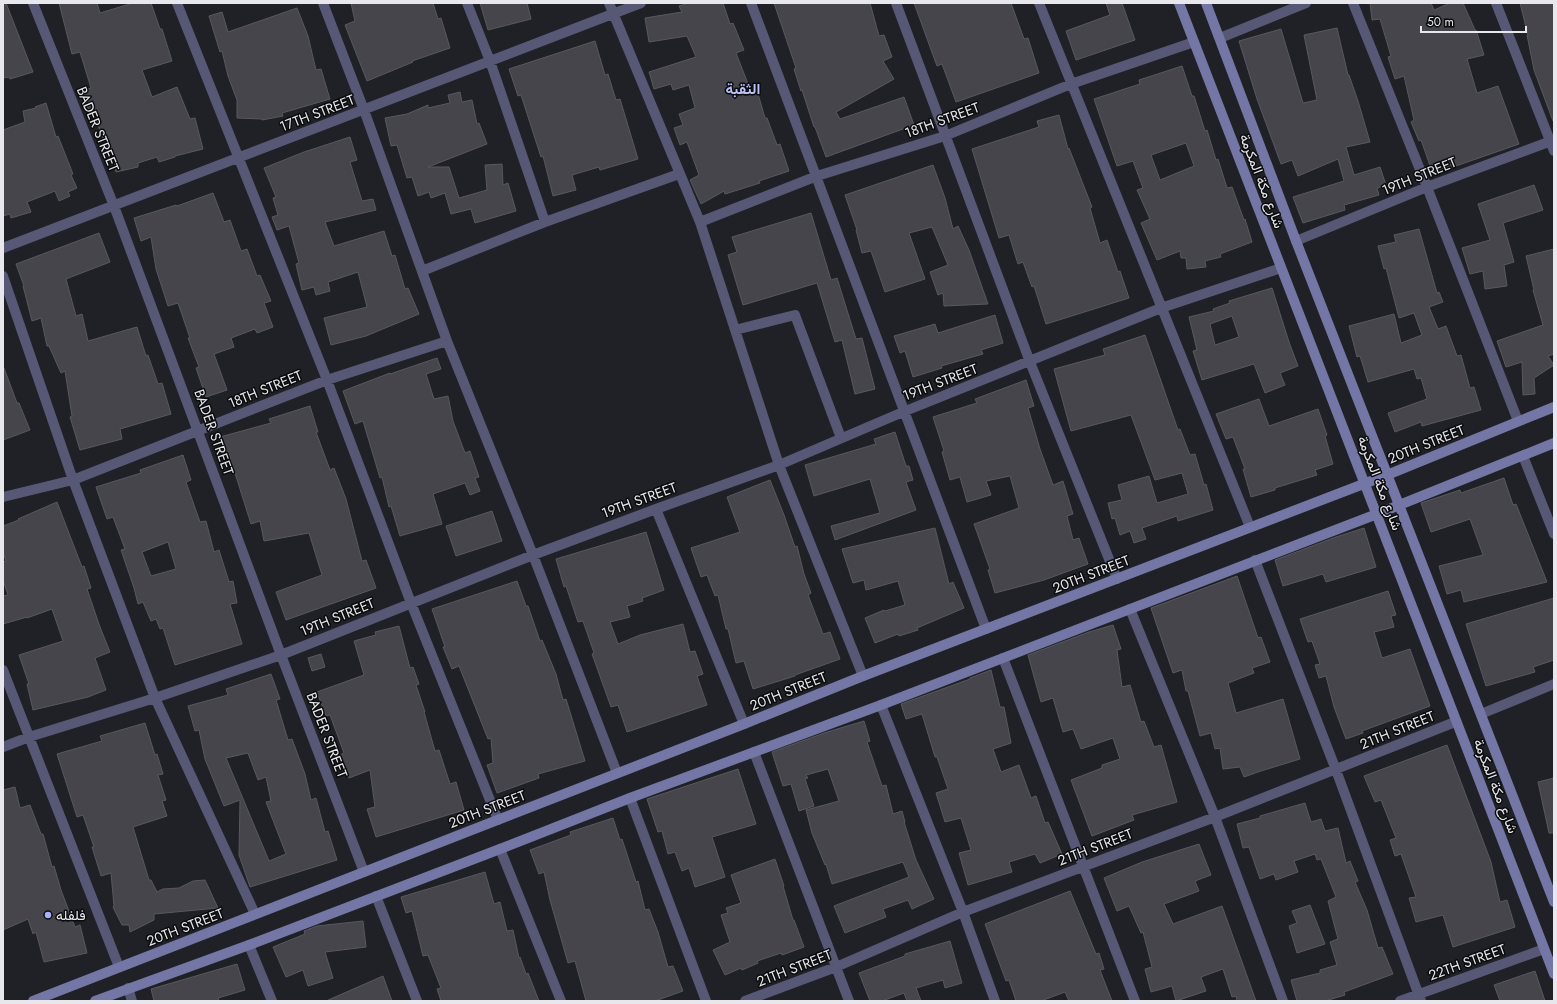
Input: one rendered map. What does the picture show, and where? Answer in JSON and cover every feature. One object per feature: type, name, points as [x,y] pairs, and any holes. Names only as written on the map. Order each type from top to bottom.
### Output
[{"type":"street","name":"BADER STREET","points":[[33,3],[114,206],[199,431],[281,655],[364,872]]},
{"type":"street","points":[[177,3],[327,380],[411,602],[498,820]]},
{"type":"street","points":[[323,3],[364,110],[447,341],[533,555],[617,773]]},
{"type":"street","points":[[467,3],[490,61],[545,222]]},
{"type":"street","points":[[609,3],[700,222],[779,465],[863,676]]},
{"type":"street","name":"17TH STREET","points":[[3,248],[641,3]]},
{"type":"street","points":[[751,3],[986,630]]},
{"type":"street","points":[[896,3],[1030,362],[1117,579]]},
{"type":"street","points":[[1039,3],[1250,527]]},
{"type":"street","name":"شارع مكة المكرمة","points":[[1179,3],[1377,514],[1455,722],[1554,974]]},
{"type":"street","name":"شارع مكة المكرمة","points":[[1206,3],[1296,242],[1554,902]]},
{"type":"street","points":[[1220,38],[1306,3]]},
{"type":"street","points":[[1353,3],[1427,187],[1518,421]]},
{"type":"street","points":[[1496,3],[1553,144]]},
{"type":"street","name":"18TH STREET","points":[[700,222],[816,176],[945,136],[1071,84],[1194,42]]},
{"type":"street","name":"19TH STREET","points":[[1296,242],[1427,187],[1553,144]]},
{"type":"street","points":[[422,271],[545,222],[679,174]]},
{"type":"street","name":"19TH STREET","points":[[3,747],[29,737],[155,698],[281,655],[411,602],[533,555],[779,465],[904,412],[1161,308],[1281,268]]},
{"type":"street","points":[[3,276],[73,480],[155,698],[255,914]]},
{"type":"street","points":[[735,330],[795,315],[842,438]]},
{"type":"street","name":"18TH STREET","points":[[3,497],[73,480],[327,380],[447,341]]},
{"type":"street","name":"20TH STREET","points":[[33,1001],[744,724],[863,676],[1387,475],[1554,407]]},
{"type":"street","points":[[95,1001],[249,945],[630,798],[881,705],[1377,514],[1554,443]]},
{"type":"street","points":[[1524,456],[1554,534]]},
{"type":"street","points":[[656,509],[744,724]]},
{"type":"street","points":[[1255,560],[1336,770],[1419,998]]},
{"type":"street","points":[[1130,609],[1215,817],[1283,1001]]},
{"type":"street","points":[[1003,658],[1135,1001]]},
{"type":"street","points":[[3,670],[119,968]]},
{"type":"street","points":[[1481,714],[1554,684]]},
{"type":"street","points":[[881,705],[963,912],[995,1001]]},
{"type":"street","name":"21TH STREET","points":[[745,1001],[836,967],[963,912],[1215,817],[1455,722]]},
{"type":"street","points":[[754,752],[849,1001]]},
{"type":"street","points":[[630,798],[706,1001]]},
{"type":"street","points":[[500,849],[561,1001]]},
{"type":"street","points":[[376,896],[416,1001]]},
{"type":"street","points":[[249,945],[272,1001]]},
{"type":"street","name":"22TH STREET","points":[[1400,1001],[1419,998],[1544,949]]},
{"type":"street","points":[[128,988],[132,1001]]},
{"type":"building","points":[[3,3],[6,3],[33,72],[10,79],[9,77],[3,78]]},
{"type":"building","points":[[59,3],[97,3],[100,13],[133,3],[151,3],[160,29],[162,29],[172,61],[142,70],[152,97],[177,87],[190,119],[195,118],[203,149],[175,156],[159,162],[157,157],[138,163],[138,167],[116,172],[109,139],[104,141],[93,113],[90,114],[82,91],[91,88],[80,52],[72,54]]},
{"type":"building","points":[[351,3],[433,3],[438,19],[441,18],[450,48],[412,61],[413,62],[367,81],[345,25],[355,21]]},
{"type":"building","points":[[480,3],[527,3],[531,19],[488,30]]},
{"type":"building","points":[[689,3],[723,3],[730,24],[733,23],[744,50],[736,53],[750,89],[756,87],[765,118],[767,118],[777,145],[780,144],[789,171],[759,181],[760,183],[725,194],[724,191],[701,204],[690,180],[699,175],[687,142],[680,145],[674,128],[683,125],[679,114],[695,108],[689,85],[673,90],[671,84],[654,89],[649,72],[696,57],[687,36],[649,42],[645,18],[682,12],[679,6]]},
{"type":"building","points":[[774,3],[870,3],[879,36],[884,35],[892,57],[883,61],[894,79],[836,112],[840,119],[904,97],[914,125],[826,157],[802,90],[801,91],[794,69],[796,68]]},
{"type":"building","points":[[914,3],[1011,3],[1024,39],[1028,38],[1039,73],[956,102],[942,64],[937,66]]},
{"type":"building","points":[[1106,3],[1122,3],[1135,40],[1076,60],[1066,31],[1110,15]]},
{"type":"building","points":[[1370,3],[1431,3],[1434,10],[1450,3],[1463,3],[1476,30],[1484,55],[1467,59],[1477,93],[1498,86],[1519,144],[1433,174],[1421,140],[1419,141],[1411,122],[1414,120],[1404,76],[1395,79],[1388,57],[1391,56],[1380,19],[1372,20]]},
{"type":"building","points":[[1520,3],[1554,3],[1554,121],[1534,70],[1528,35]]},
{"type":"building","points":[[297,8],[308,36],[316,70],[321,69],[330,99],[282,113],[283,116],[262,120],[237,118],[237,100],[228,76],[222,51],[220,52],[209,16],[222,12],[228,32]]},
{"type":"building","points":[[1337,28],[1348,75],[1358,101],[1370,142],[1346,147],[1354,175],[1380,167],[1386,185],[1377,188],[1379,195],[1344,205],[1345,210],[1303,223],[1293,197],[1344,181],[1338,159],[1298,176],[1292,160],[1281,164],[1257,99],[1239,41],[1281,29],[1303,103],[1317,100],[1304,35]]},
{"type":"building","points":[[595,41],[605,75],[608,74],[616,100],[620,99],[638,159],[600,170],[599,167],[572,175],[576,190],[553,196],[543,156],[541,157],[521,95],[518,96],[509,69]]},
{"type":"building","points":[[1182,66],[1192,96],[1194,96],[1205,131],[1207,130],[1216,160],[1218,159],[1227,188],[1232,187],[1244,220],[1245,219],[1252,242],[1220,254],[1221,257],[1205,261],[1206,267],[1187,269],[1186,258],[1181,258],[1180,251],[1157,260],[1141,223],[1150,219],[1137,190],[1143,188],[1133,161],[1117,166],[1094,99],[1140,84],[1139,80]],"holes":[[[1186,143],[1194,166],[1160,180],[1151,155]]]},
{"type":"building","points":[[460,92],[462,102],[472,100],[477,124],[479,123],[487,144],[428,167],[449,167],[459,198],[487,190],[485,165],[502,164],[503,185],[508,183],[516,211],[475,223],[471,209],[451,214],[445,193],[431,198],[429,192],[418,196],[412,177],[407,178],[397,145],[391,146],[385,118],[407,114],[428,105],[428,108],[450,103],[448,95]]},
{"type":"building","points":[[46,103],[56,137],[58,136],[77,188],[68,192],[70,196],[59,201],[55,191],[27,202],[31,212],[11,218],[10,214],[3,216],[3,130],[25,122],[23,111],[36,108],[35,107]]},
{"type":"building","points":[[1059,115],[1068,149],[1069,148],[1092,207],[1090,208],[1100,243],[1107,240],[1129,298],[1046,324],[1034,286],[1032,287],[1023,262],[1018,264],[1009,235],[999,238],[972,149],[1039,127],[1037,121]]},
{"type":"building","points":[[350,137],[357,160],[350,162],[362,201],[373,199],[376,210],[325,222],[334,246],[384,231],[392,256],[395,255],[405,289],[408,288],[419,314],[366,336],[331,345],[324,318],[367,307],[358,272],[328,282],[330,291],[316,295],[314,287],[302,290],[296,264],[299,263],[289,226],[277,230],[272,217],[278,215],[273,198],[276,197],[264,168],[304,152]]},
{"type":"building","points":[[933,165],[945,198],[953,229],[958,226],[969,250],[988,304],[944,306],[943,293],[938,295],[930,272],[948,265],[932,227],[909,233],[925,279],[885,292],[871,251],[862,253],[857,230],[845,195]]},
{"type":"building","points":[[1534,185],[1543,210],[1503,223],[1514,262],[1504,265],[1507,286],[1485,289],[1483,271],[1470,274],[1462,248],[1490,240],[1478,204]]},
{"type":"building","points":[[213,193],[224,222],[230,220],[241,251],[247,249],[257,276],[260,275],[271,301],[264,303],[273,327],[257,333],[255,329],[231,338],[234,347],[214,354],[227,390],[206,397],[196,368],[199,367],[188,338],[190,338],[178,303],[168,306],[156,269],[151,237],[141,241],[134,218],[176,205],[177,206]]},
{"type":"building","points":[[811,213],[831,280],[837,278],[856,339],[862,338],[875,389],[855,394],[842,340],[835,342],[817,283],[743,305],[728,255],[737,252],[732,237]]},
{"type":"building","points":[[1419,229],[1437,293],[1439,292],[1443,302],[1429,307],[1438,329],[1446,326],[1457,356],[1461,355],[1470,388],[1474,387],[1481,410],[1422,426],[1421,422],[1395,432],[1388,413],[1427,399],[1421,378],[1417,379],[1414,369],[1368,382],[1360,356],[1357,357],[1349,326],[1394,314],[1401,343],[1422,335],[1414,313],[1399,318],[1386,268],[1384,269],[1378,246],[1396,242],[1394,235]]},
{"type":"building","points":[[99,233],[110,262],[66,279],[76,316],[82,314],[88,341],[137,327],[146,356],[148,355],[158,384],[162,383],[171,414],[120,429],[122,439],[80,450],[70,417],[72,416],[65,371],[61,373],[49,346],[47,346],[41,318],[32,321],[24,286],[16,264]]},
{"type":"building","points":[[1554,249],[1554,354],[1548,356],[1554,365],[1534,378],[1535,394],[1523,395],[1522,362],[1506,367],[1497,341],[1543,325],[1533,290],[1526,256]]},
{"type":"building","points":[[1272,288],[1298,366],[1280,373],[1285,385],[1265,393],[1254,364],[1202,380],[1193,351],[1197,350],[1189,317],[1214,311],[1213,309],[1230,303],[1229,301]],"holes":[[[1232,316],[1239,337],[1215,345],[1210,324]]]},
{"type":"building","points":[[995,315],[1003,343],[981,350],[983,354],[941,366],[942,368],[913,377],[905,351],[900,353],[894,336],[935,324],[938,333]]},
{"type":"building","points":[[1145,335],[1178,430],[1180,429],[1190,455],[1195,454],[1204,485],[1206,484],[1213,510],[1178,521],[1177,516],[1142,528],[1146,539],[1134,543],[1130,531],[1120,535],[1115,518],[1112,519],[1108,503],[1122,500],[1118,485],[1149,476],[1157,503],[1188,494],[1182,473],[1155,480],[1131,415],[1071,431],[1054,369],[1105,355],[1103,349]]},
{"type":"building","points":[[437,358],[441,369],[426,374],[434,399],[448,396],[453,421],[465,453],[470,451],[479,477],[475,478],[480,491],[470,495],[465,483],[433,494],[442,524],[400,536],[391,506],[389,507],[382,477],[380,478],[363,421],[355,424],[343,391],[390,373]]},
{"type":"building","points":[[3,368],[30,430],[3,440]]},
{"type":"building","points":[[1026,380],[1034,406],[1028,408],[1040,449],[1053,485],[1063,481],[1073,514],[1067,516],[1073,540],[1079,538],[1088,564],[1044,580],[995,593],[988,570],[990,569],[974,524],[1019,508],[1010,476],[986,481],[991,495],[967,502],[960,477],[950,480],[942,452],[944,451],[933,417],[977,403],[975,399]]},
{"type":"building","points":[[1259,399],[1269,426],[1318,409],[1327,435],[1325,436],[1333,464],[1315,470],[1317,475],[1251,497],[1243,469],[1245,469],[1233,437],[1226,439],[1216,414]]},
{"type":"building","points":[[310,406],[318,432],[316,432],[330,470],[334,468],[346,499],[362,561],[366,560],[376,588],[286,620],[276,592],[322,575],[309,533],[264,541],[260,521],[251,524],[229,454],[225,455],[220,437],[271,423],[269,419]]},
{"type":"building","points":[[895,432],[906,466],[909,466],[913,480],[906,482],[916,510],[835,540],[831,526],[880,513],[870,479],[814,496],[805,465],[876,444],[874,439]]},
{"type":"building","points":[[183,455],[191,480],[186,482],[200,522],[206,521],[214,552],[219,550],[229,582],[233,581],[237,603],[230,604],[242,644],[175,665],[163,628],[160,629],[156,619],[151,621],[143,602],[138,604],[121,550],[125,549],[113,517],[107,519],[96,487],[141,473],[140,470]],"holes":[[[168,542],[176,569],[151,576],[142,552]]]},
{"type":"building","points":[[1504,478],[1513,505],[1516,504],[1547,582],[1464,602],[1461,590],[1447,594],[1439,566],[1483,555],[1470,519],[1431,532],[1421,503],[1460,490],[1461,493]]},
{"type":"building","points":[[770,480],[795,547],[797,546],[804,574],[811,593],[808,595],[823,634],[830,632],[840,659],[795,676],[753,689],[744,661],[736,663],[718,595],[715,596],[707,575],[701,577],[691,548],[740,532],[727,497]]},
{"type":"building","points":[[57,502],[82,567],[84,566],[91,588],[87,589],[110,652],[95,658],[106,690],[88,697],[33,710],[27,684],[29,684],[19,655],[63,641],[52,609],[27,618],[3,624],[3,596],[8,595],[3,580],[3,562],[6,561],[3,552],[3,526]]},
{"type":"building","points":[[492,511],[502,541],[456,556],[446,526]]},
{"type":"building","points":[[935,528],[949,584],[953,582],[964,608],[917,628],[918,630],[899,636],[898,634],[875,643],[865,618],[884,610],[885,611],[905,605],[898,581],[866,590],[864,580],[853,583],[842,549]]},
{"type":"building","points":[[1364,528],[1376,567],[1326,582],[1323,574],[1283,586],[1275,560]]},
{"type":"building","points":[[646,532],[664,590],[642,598],[643,601],[627,606],[630,617],[610,622],[618,644],[640,635],[683,624],[690,652],[695,651],[703,674],[697,676],[707,705],[627,732],[618,705],[611,707],[592,654],[594,653],[583,621],[578,622],[566,586],[564,587],[556,559]]},
{"type":"building","points":[[1237,576],[1258,638],[1261,637],[1270,662],[1252,668],[1254,673],[1228,683],[1236,713],[1283,699],[1300,759],[1244,777],[1240,767],[1223,769],[1220,748],[1215,749],[1211,733],[1200,736],[1188,691],[1186,691],[1182,670],[1173,673],[1151,608]]},
{"type":"building","points":[[517,581],[526,606],[528,606],[540,641],[542,640],[556,674],[563,700],[566,699],[585,761],[538,774],[539,778],[497,793],[487,765],[493,763],[491,738],[488,739],[459,666],[452,669],[443,647],[445,647],[432,609]]},
{"type":"building","points":[[1388,591],[1396,615],[1391,616],[1394,627],[1374,632],[1382,658],[1410,649],[1430,706],[1362,731],[1363,733],[1346,739],[1334,707],[1326,676],[1319,678],[1315,665],[1320,664],[1312,641],[1308,642],[1300,619]]},
{"type":"building","points":[[1554,598],[1554,660],[1533,667],[1535,672],[1486,686],[1466,624]]},
{"type":"building","points":[[1113,625],[1121,649],[1117,650],[1122,687],[1130,685],[1141,722],[1144,721],[1154,747],[1161,745],[1177,802],[1132,815],[1134,820],[1092,836],[1071,780],[1102,768],[1102,765],[1120,759],[1113,738],[1081,749],[1073,729],[1063,732],[1053,698],[1041,702],[1028,655],[1089,632]]},
{"type":"building","points":[[399,626],[410,668],[413,667],[419,684],[416,685],[435,751],[439,750],[450,784],[456,782],[464,810],[376,837],[367,809],[375,807],[370,770],[349,778],[340,755],[344,753],[330,715],[326,716],[317,692],[364,675],[354,641],[376,635],[375,632]]},
{"type":"building","points":[[321,654],[325,667],[312,671],[308,658]]},
{"type":"building","points":[[991,670],[1000,707],[1004,707],[1011,743],[993,749],[1001,772],[1019,765],[1031,798],[1036,796],[1045,823],[1048,822],[1062,854],[1040,863],[1035,854],[1009,862],[1012,872],[968,885],[959,853],[971,850],[961,818],[945,822],[936,793],[948,789],[937,757],[935,757],[922,714],[906,719],[901,704]]},
{"type":"building","points":[[271,674],[280,699],[276,700],[288,740],[292,739],[305,774],[311,800],[316,798],[325,832],[328,831],[337,860],[250,887],[239,855],[240,800],[224,806],[205,759],[199,730],[195,731],[188,706],[228,695],[226,689]],"holes":[[[248,753],[258,780],[266,777],[271,801],[266,802],[286,854],[269,861],[226,758]]]},
{"type":"building","points":[[864,721],[870,741],[867,742],[882,786],[886,785],[893,814],[902,811],[916,860],[934,899],[912,909],[908,900],[883,909],[886,917],[845,933],[834,906],[909,877],[903,862],[832,884],[826,864],[825,865],[812,833],[806,810],[839,801],[828,769],[806,775],[808,778],[805,779],[814,806],[799,811],[791,784],[783,786],[772,752],[824,733]]},
{"type":"building","points":[[145,723],[155,755],[157,754],[163,774],[158,775],[166,800],[162,801],[167,816],[133,827],[149,880],[151,880],[157,892],[163,889],[179,888],[193,881],[205,880],[218,908],[154,914],[154,920],[130,932],[129,925],[122,925],[113,907],[111,873],[101,876],[92,847],[94,847],[83,815],[77,817],[57,754],[102,741],[100,736]]},
{"type":"building","points":[[1447,745],[1491,862],[1500,902],[1507,900],[1515,927],[1453,947],[1443,915],[1416,922],[1409,898],[1416,897],[1401,854],[1395,856],[1390,840],[1396,838],[1381,800],[1375,802],[1364,776]]},
{"type":"building","points":[[738,769],[756,824],[712,837],[725,877],[695,887],[689,868],[682,871],[675,852],[668,854],[662,831],[658,832],[647,799]]},
{"type":"building","points":[[1554,778],[1554,833],[1549,833],[1538,782]]},
{"type":"building","points":[[15,787],[20,808],[30,805],[41,834],[43,834],[52,867],[54,866],[75,927],[80,925],[87,953],[44,962],[36,932],[33,934],[28,919],[3,930],[3,790]]},
{"type":"building","points":[[1305,803],[1311,822],[1321,819],[1325,831],[1338,828],[1346,863],[1350,861],[1358,881],[1355,882],[1367,910],[1378,948],[1382,947],[1393,974],[1344,992],[1345,995],[1325,1001],[1297,1001],[1291,980],[1320,973],[1320,970],[1337,965],[1330,942],[1338,939],[1328,901],[1336,897],[1321,859],[1317,860],[1315,854],[1294,861],[1298,872],[1276,880],[1274,874],[1260,879],[1249,847],[1243,848],[1237,824]]},
{"type":"building","points":[[613,818],[620,840],[622,839],[636,882],[638,881],[645,910],[649,909],[658,932],[668,967],[673,966],[683,991],[655,1001],[586,1001],[575,961],[568,963],[550,900],[544,872],[539,874],[530,850],[571,835],[570,832]]},
{"type":"building","points":[[1199,844],[1211,875],[1195,881],[1199,891],[1164,904],[1173,924],[1222,906],[1256,1001],[1237,1001],[1236,996],[1232,997],[1223,969],[1201,977],[1206,991],[1176,1001],[1172,986],[1151,992],[1145,969],[1152,967],[1143,932],[1141,933],[1129,906],[1117,911],[1104,878],[1142,862]]},
{"type":"building","points":[[775,859],[793,920],[804,947],[782,955],[781,953],[757,961],[758,963],[725,975],[713,950],[730,942],[721,915],[728,913],[726,908],[741,903],[731,875]]},
{"type":"building","points":[[485,872],[494,904],[500,902],[507,931],[513,930],[519,958],[520,957],[526,974],[528,973],[539,1001],[441,1001],[437,989],[441,988],[428,955],[423,956],[412,911],[406,913],[401,897]]},
{"type":"building","points":[[1070,891],[1096,954],[1099,953],[1104,969],[1100,970],[1112,1001],[1069,1001],[1065,992],[1041,1001],[1016,1001],[1009,980],[1006,981],[985,924]]},
{"type":"building","points":[[1310,905],[1325,944],[1297,953],[1289,926],[1297,923],[1292,911]]},
{"type":"building","points":[[363,921],[366,947],[325,952],[333,978],[308,986],[303,970],[286,977],[273,947],[305,934],[304,931],[317,926]]},
{"type":"building","points":[[950,941],[962,983],[945,988],[943,980],[916,988],[921,1001],[907,1001],[904,993],[882,1001],[870,1001],[859,973],[905,956],[905,954]]},
{"type":"building","points":[[237,964],[245,990],[218,998],[219,1001],[154,1001],[151,989]]},
{"type":"building","points":[[1535,971],[1545,1001],[1500,1001],[1494,985]]},
{"type":"building","points":[[383,976],[392,1001],[326,1001]]},
{"type":"place","name":"فلفله","points":[[48,915]]},
{"type":"district","name":"الثقبة","points":[[743,89]]}]
